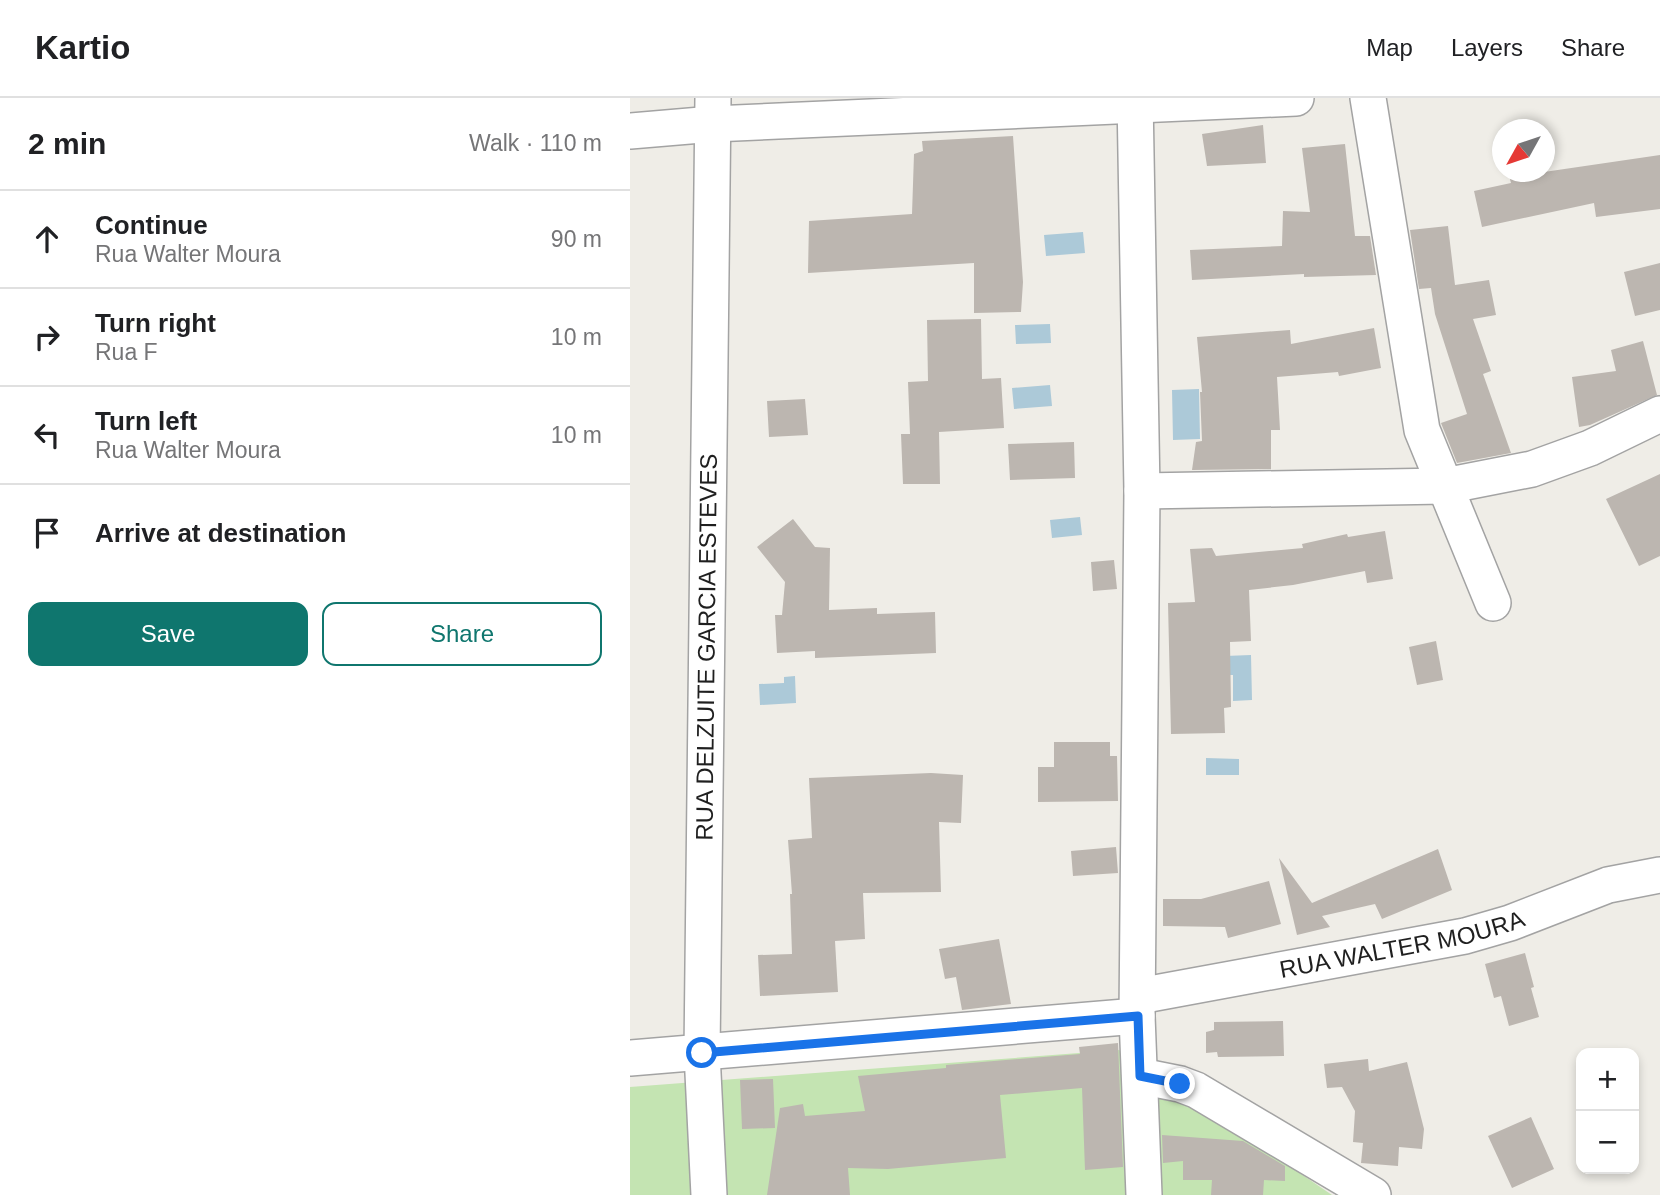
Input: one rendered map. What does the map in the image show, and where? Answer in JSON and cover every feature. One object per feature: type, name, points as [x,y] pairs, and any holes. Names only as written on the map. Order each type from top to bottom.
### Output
[{"type":"street","points":[[630,131],[713,111],[1296,98]]},
{"type":"street","points":[[1368,98],[1422,430],[1493,603]]},
{"type":"street","points":[[1135,102],[1142,491],[1138,1006],[1144,1195]]},
{"type":"street","name":"RUA DELZUITE GARCIA ESTEVES","points":[[709,1195],[702,1053],[713,111]]},
{"type":"street","points":[[1142,491],[1445,486],[1532,469],[1590,448],[1660,414]]},
{"type":"street","name":"RUA WALTER MOURA","points":[[630,1058],[702,1053],[1138,1006],[1465,936],[1510,923],[1608,885],[1660,875]]},
{"type":"street","points":[[1140,1076],[1196,1090],[1373,1195]]},
{"type":"green space","points":[[1119,1050],[1332,1195],[630,1195],[630,1087]]},
{"type":"water","points":[[1083,232],[1085,253],[1046,256],[1044,235]]},
{"type":"water","points":[[1050,324],[1051,343],[1016,344],[1015,325]]},
{"type":"water","points":[[1050,385],[1052,406],[1014,409],[1012,388]]},
{"type":"water","points":[[1199,389],[1200,439],[1173,440],[1172,390]]},
{"type":"water","points":[[1080,517],[1082,535],[1052,538],[1050,520]]},
{"type":"water","points":[[1251,655],[1252,700],[1233,701],[1233,675],[1225,675],[1225,656]]},
{"type":"water","points":[[795,676],[796,703],[760,705],[759,684],[784,683],[784,677]]},
{"type":"water","points":[[1206,758],[1239,759],[1239,775],[1206,775]]},
{"type":"building","points":[[1263,125],[1266,163],[1207,166],[1202,134]]},
{"type":"building","points":[[1013,136],[1023,282],[1021,312],[974,313],[974,263],[808,273],[809,221],[912,214],[914,154],[923,151],[922,141]]},
{"type":"building","points":[[1345,144],[1355,236],[1370,236],[1376,275],[1304,277],[1304,274],[1192,280],[1190,250],[1282,246],[1283,211],[1310,212],[1302,148]]},
{"type":"building","points":[[1660,155],[1660,209],[1596,217],[1594,203],[1482,227],[1474,191],[1511,182],[1555,182],[1555,170]]},
{"type":"building","points":[[1448,226],[1455,285],[1489,280],[1496,315],[1473,319],[1491,371],[1483,374],[1511,453],[1457,463],[1441,423],[1467,414],[1435,314],[1431,288],[1419,289],[1410,230]]},
{"type":"building","points":[[1660,263],[1660,310],[1635,316],[1624,272]]},
{"type":"building","points":[[981,319],[982,379],[1001,378],[1004,428],[939,432],[940,484],[903,484],[901,434],[910,434],[908,382],[928,381],[927,320]]},
{"type":"building","points":[[1374,328],[1381,368],[1339,376],[1338,372],[1277,377],[1280,430],[1271,430],[1271,469],[1192,470],[1196,442],[1202,441],[1202,392],[1197,337],[1290,330],[1291,344]]},
{"type":"building","points":[[1643,341],[1657,395],[1590,425],[1579,427],[1572,377],[1616,371],[1611,350]]},
{"type":"building","points":[[805,399],[808,435],[769,437],[767,401]]},
{"type":"building","points":[[1074,442],[1075,478],[1010,480],[1008,444]]},
{"type":"building","points":[[1660,474],[1660,556],[1639,566],[1606,499]]},
{"type":"building","points":[[793,519],[815,547],[830,548],[829,610],[877,608],[877,614],[935,612],[936,653],[815,658],[815,651],[777,653],[775,615],[782,615],[785,582],[757,547]]},
{"type":"building","points":[[1385,531],[1393,579],[1367,583],[1365,571],[1293,585],[1249,590],[1251,641],[1230,642],[1231,707],[1224,708],[1225,733],[1171,734],[1168,603],[1195,602],[1190,549],[1212,548],[1216,556],[1303,548],[1302,544],[1347,534],[1348,537]]},
{"type":"building","points":[[1114,560],[1117,589],[1093,591],[1091,562]]},
{"type":"building","points":[[1436,641],[1443,680],[1417,685],[1409,647]]},
{"type":"building","points":[[1054,742],[1110,742],[1110,756],[1117,756],[1118,801],[1038,802],[1038,767],[1054,767]]},
{"type":"building","points":[[931,773],[963,775],[961,823],[939,822],[941,892],[863,893],[865,939],[835,941],[838,992],[760,996],[758,955],[792,954],[792,894],[788,840],[812,838],[809,778]]},
{"type":"building","points":[[1116,847],[1118,873],[1073,876],[1071,851]]},
{"type":"building","points":[[1438,849],[1452,890],[1382,919],[1375,904],[1322,916],[1330,927],[1297,935],[1279,858],[1312,903]]},
{"type":"building","points":[[1269,881],[1281,924],[1228,938],[1225,927],[1163,926],[1163,899],[1201,899]]},
{"type":"building","points":[[999,939],[1011,1004],[962,1010],[956,977],[945,979],[939,949]]},
{"type":"building","points":[[1525,953],[1539,1017],[1509,1026],[1501,996],[1494,998],[1485,964]]},
{"type":"building","points":[[1283,1021],[1284,1056],[1218,1057],[1217,1052],[1206,1053],[1206,1032],[1214,1030],[1214,1022]]},
{"type":"building","points":[[1118,1043],[1123,1167],[1085,1170],[1082,1088],[1000,1095],[1006,1158],[888,1169],[848,1168],[850,1195],[767,1195],[780,1108],[803,1104],[805,1116],[865,1111],[858,1076],[946,1068],[946,1065],[1080,1054],[1079,1047]]},
{"type":"building","points":[[1368,1059],[1369,1071],[1407,1062],[1424,1129],[1422,1149],[1399,1147],[1398,1166],[1361,1163],[1363,1143],[1353,1142],[1355,1111],[1342,1087],[1327,1088],[1324,1064]]},
{"type":"building","points":[[773,1079],[775,1128],[742,1129],[740,1080]]},
{"type":"building","points":[[1531,1117],[1554,1169],[1512,1188],[1488,1136]]},
{"type":"building","points":[[1162,1135],[1243,1141],[1285,1166],[1285,1181],[1264,1180],[1263,1195],[1211,1195],[1212,1180],[1183,1180],[1183,1161],[1163,1163]]},
{"type":"route","points":[[702,1053],[1138,1016],[1140,1076],[1180,1084]]}]
